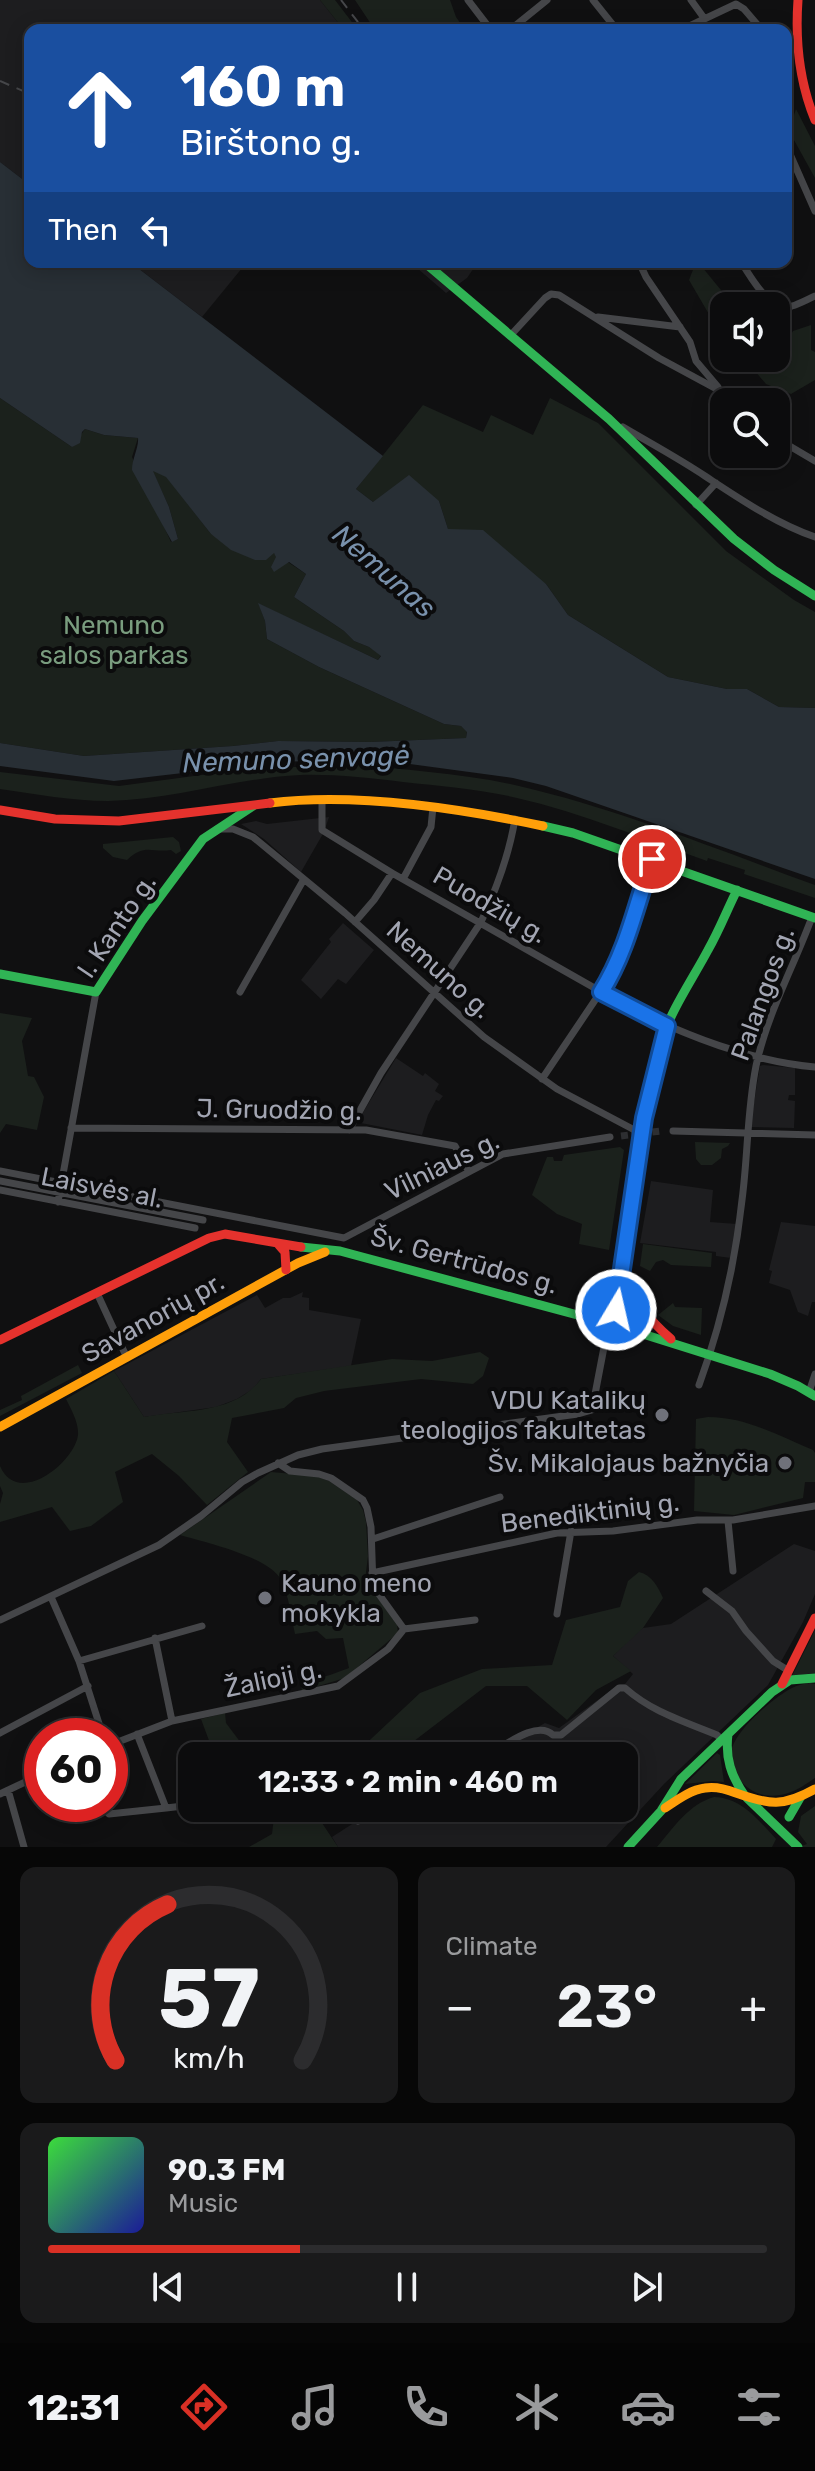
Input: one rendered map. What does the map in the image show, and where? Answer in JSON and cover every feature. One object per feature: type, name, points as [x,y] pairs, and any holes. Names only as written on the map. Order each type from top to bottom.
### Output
[{"type":"main road","points":[[792,39],[798,0]]},
{"type":"main road","points":[[792,49],[815,120]]},
{"type":"main road","points":[[431,268],[610,419],[734,539],[815,596]]},
{"type":"main road","points":[[0,810],[55,819],[119,821],[256,804],[322,800],[433,807],[515,819],[573,833],[814,917]]},
{"type":"main road","name":"I. Kanto g.","points":[[96,992],[142,921],[203,839],[256,804]]},
{"type":"main road","points":[[611,1324],[620,1294],[642,1134],[654,1071],[667,1026],[725,919],[737,890]]},
{"type":"main road","points":[[0,974],[96,992]]},
{"type":"main road","points":[[0,1340],[209,1238],[225,1234],[328,1250]]},
{"type":"main road","points":[[278,1243],[285,1252],[286,1270]]},
{"type":"main road","name":"Šv. Gertrūdos g.","points":[[328,1250],[674,1342],[791,1382],[812,1394]]},
{"type":"main road","name":"Savanorių pr.","points":[[0,1427],[328,1250]]},
{"type":"main road","points":[[623,1268],[636,1304],[674,1342]]},
{"type":"main road","points":[[782,1684],[815,1618]]},
{"type":"main road","points":[[628,1847],[661,1811],[681,1779],[782,1684],[790,1680],[815,1678]]},
{"type":"main road","points":[[725,1737],[733,1781],[796,1845]]},
{"type":"main road","points":[[661,1811],[701,1788],[717,1787],[777,1805],[800,1798],[815,1789]]},
{"type":"main road","points":[[796,1845],[789,1831],[789,1817],[800,1798]]},
{"type":"street","points":[[468,0],[486,24]]},
{"type":"street","points":[[517,24],[547,0]]},
{"type":"street","points":[[593,0],[612,24]]},
{"type":"street","points":[[691,0],[704,18]]},
{"type":"street","points":[[692,24],[736,4],[757,24]]},
{"type":"street","points":[[792,159],[815,211]]},
{"type":"street","points":[[642,268],[690,342],[696,361],[719,388]]},
{"type":"street","points":[[745,268],[764,294],[783,306],[815,296]]},
{"type":"street","points":[[510,336],[545,298],[551,294],[559,295],[659,358],[715,388]]},
{"type":"street","points":[[594,317],[680,327]]},
{"type":"street","points":[[610,419],[779,522],[815,537]]},
{"type":"street","points":[[790,446],[815,461]]},
{"type":"street","points":[[696,505],[716,483]]},
{"type":"street","name":"Puodžių g.","points":[[322,800],[322,830],[601,992],[693,1036],[758,1058],[815,1067]]},
{"type":"street","points":[[403,879],[431,827],[433,807]]},
{"type":"street","points":[[349,1130],[381,1073],[481,922],[491,901],[515,819]]},
{"type":"street","name":"Nemuno g.","points":[[217,829],[233,829],[253,837],[355,922],[476,1030],[542,1079],[642,1134]]},
{"type":"street","points":[[542,1079],[614,972],[652,859]]},
{"type":"street","points":[[355,922],[392,873]]},
{"type":"street","points":[[240,992],[304,879]]},
{"type":"street","name":"Palangos g.","points":[[699,1385],[733,1266],[758,1058],[778,996],[814,917]]},
{"type":"street","name":"I. Kanto g.","points":[[58,1202],[96,992]]},
{"type":"street","name":"J. Gruodžio g.","points":[[71,1128],[349,1130],[390,1134],[455,1146],[469,1172]]},
{"type":"street","points":[[673,1131],[815,1135]]},
{"type":"street","name":"Vilniaus g.","points":[[344,1238],[503,1154],[610,1137]]},
{"type":"street","name":"Laisvės al.","points":[[0,1171],[344,1238]]},
{"type":"street","name":"Laisvės al.","points":[[0,1181],[199,1220]]},
{"type":"street","name":"Laisvės al.","points":[[0,1190],[195,1228],[199,1220],[213,1212]]},
{"type":"street","name":"Laisvės al.","points":[[193,1208],[199,1220]]},
{"type":"street","points":[[97,1293],[127,1358]]},
{"type":"street","points":[[0,1620],[159,1545],[242,1482],[305,1452],[592,1410],[611,1324]]},
{"type":"street","points":[[812,1394],[815,1374]]},
{"type":"street","points":[[278,1463],[290,1471],[331,1478],[356,1493],[367,1508],[373,1539],[373,1586],[404,1629],[475,1620]]},
{"type":"street","points":[[373,1539],[500,1497]]},
{"type":"street","name":"Benediktinių g.","points":[[372,1573],[571,1531],[613,1531],[697,1520],[728,1521],[815,1506]]},
{"type":"street","points":[[728,1521],[733,1571]]},
{"type":"street","points":[[557,1614],[571,1531]]},
{"type":"street","points":[[706,1591],[732,1611],[773,1661],[789,1671]]},
{"type":"street","points":[[51,1597],[79,1661],[98,1718]]},
{"type":"street","points":[[79,1661],[202,1626]]},
{"type":"street","name":"Žalioji g.","points":[[128,1738],[172,1721],[338,1686],[388,1649],[404,1629]]},
{"type":"street","points":[[155,1638],[172,1721]]},
{"type":"street","points":[[0,1733],[88,1686]]},
{"type":"street","points":[[512,1742],[536,1729],[561,1735],[619,1688],[625,1688],[654,1710],[725,1737]]},
{"type":"street","points":[[137,1734],[166,1808]]},
{"type":"street","points":[[24,1783],[4,1792],[24,1847]]},
{"type":"street","points":[[128,1812],[178,1807]]},
{"type":"shaded area","points":[[0,0],[320,0],[339,24],[24,24],[24,180],[0,162]]},
{"type":"shaded area","points":[[138,268],[242,268],[202,317]]},
{"type":"shaded area","points":[[417,268],[474,268],[467,278],[446,293]]},
{"type":"shaded area","points":[[329,817],[301,872],[264,839],[241,824],[256,821],[267,824]]},
{"type":"shaded area","points":[[343,923],[374,950],[346,984],[338,979],[321,999],[301,980]]},
{"type":"shaded area","points":[[396,1058],[439,1084],[435,1091],[443,1096],[436,1100],[422,1135],[361,1123],[359,1119]]},
{"type":"shaded area","points":[[760,1066],[795,1068],[795,1095],[789,1095],[788,1100],[795,1101],[794,1128],[750,1127]]},
{"type":"shaded area","points":[[651,1181],[713,1190],[710,1222],[737,1224],[731,1258],[716,1256],[716,1252],[640,1243]]},
{"type":"shaded area","points":[[781,1222],[815,1226],[815,1302],[812,1302],[808,1316],[798,1312],[790,1290],[769,1283],[772,1271],[769,1270]]},
{"type":"shaded area","points":[[303,1292],[302,1297],[309,1298],[309,1310],[361,1319],[351,1366],[261,1379],[253,1389],[237,1399],[216,1407],[144,1417],[114,1371],[257,1295],[265,1308]]},
{"type":"shaded area","points":[[794,1544],[815,1551],[815,1594],[768,1685],[638,1812],[638,1742],[511,1742],[545,1723],[559,1728],[620,1684],[625,1684],[633,1674],[613,1656],[643,1628],[671,1624]]},
{"type":"shaded area","points":[[355,1822],[629,1822],[606,1847],[338,1847],[332,1837]]},
{"type":"green space","points":[[320,0],[335,0],[353,24],[339,24]]},
{"type":"green space","points":[[355,0],[450,0],[461,24],[371,24]]},
{"type":"green space","points":[[796,109],[815,146],[815,178],[792,136]]},
{"type":"green space","points":[[694,268],[703,268],[723,292],[710,292],[710,316],[689,280]]},
{"type":"green space","points":[[811,325],[815,380],[791,394],[790,388],[766,384],[756,372],[790,372],[790,336],[793,331]]},
{"type":"green space","name":"Nemuno salos parkas","points":[[0,398],[72,447],[85,429],[104,435],[138,438],[132,457],[171,542],[178,539],[169,507],[152,470],[166,476],[211,534],[274,553],[306,574],[294,597],[354,641],[381,655],[378,660],[259,604],[267,639],[319,667],[444,724],[461,726],[467,731],[466,738],[370,742],[278,741],[84,756],[0,743]]},
{"type":"green space","points":[[550,398],[598,423],[726,551],[815,612],[815,708],[779,707],[747,689],[727,689],[668,677],[568,615],[546,584],[448,529],[439,501],[373,502],[356,489],[423,405],[483,432],[491,415],[533,435]]},
{"type":"green space","points":[[348,764],[477,778],[556,795],[668,831],[815,885],[815,898],[744,874],[745,870],[708,858],[707,861],[565,811],[475,790],[313,775],[252,780],[132,800],[68,799],[0,789],[0,772],[119,786],[239,770]]},
{"type":"green space","points":[[173,837],[179,842],[181,851],[176,854],[171,850],[144,850],[127,860],[113,857],[103,848],[103,844]]},
{"type":"green space","points":[[0,1013],[32,1018],[22,1041],[28,1076],[34,1077],[44,1097],[37,1130],[6,1124],[0,1133]]},
{"type":"green space","points":[[695,1142],[730,1143],[722,1149],[721,1158],[712,1165],[701,1165],[696,1159]]},
{"type":"green space","points":[[620,1147],[624,1150],[609,1250],[579,1244],[582,1224],[557,1214],[532,1195],[547,1157],[562,1161],[564,1155]]},
{"type":"green space","points":[[643,1244],[712,1253],[711,1267],[671,1265],[663,1260],[656,1262],[650,1271],[640,1266]]},
{"type":"green space","points":[[673,1303],[675,1307],[702,1308],[701,1335],[673,1326],[658,1315]]},
{"type":"green space","points":[[480,1352],[489,1358],[483,1376],[473,1384],[421,1379],[324,1391],[296,1398],[284,1408],[232,1418],[227,1442],[248,1472],[207,1505],[152,1454],[115,1472],[123,1502],[91,1526],[70,1531],[52,1507],[0,1522],[3,1493],[0,1466],[8,1478],[19,1483],[32,1482],[57,1468],[75,1446],[78,1435],[76,1421],[66,1399],[114,1371],[144,1417],[223,1405],[250,1391],[261,1379],[392,1359],[432,1361]]},
{"type":"green space","points":[[78,1365],[82,1373],[0,1416],[0,1410],[22,1400],[21,1396]]},
{"type":"green space","points":[[708,1417],[748,1423],[813,1450],[815,1482],[805,1482],[803,1498],[734,1515],[694,1511],[696,1419]]},
{"type":"green space","points":[[271,1472],[316,1476],[357,1500],[366,1522],[368,1556],[365,1580],[397,1625],[398,1633],[345,1678],[302,1691],[301,1683],[349,1668],[343,1638],[326,1639],[317,1631],[295,1634],[286,1593],[274,1572],[251,1558],[180,1535]]},
{"type":"green space","points":[[639,1572],[644,1574],[657,1586],[663,1598],[643,1628],[613,1656],[631,1671],[596,1690],[567,1720],[527,1686],[486,1686],[413,1742],[368,1742],[420,1693],[482,1669],[552,1665],[566,1620],[620,1607],[628,1581]]},
{"type":"green space","points":[[815,1630],[815,1673],[792,1676]]},
{"type":"green space","points":[[815,1684],[815,1778],[795,1790],[778,1795],[768,1796],[750,1789],[733,1766],[731,1755],[738,1737],[754,1717],[775,1699],[794,1687]]},
{"type":"green space","points":[[225,1713],[226,1723],[240,1742],[210,1742],[201,1719]]},
{"type":"green space","points":[[717,1753],[720,1755],[724,1782],[685,1784]]},
{"type":"green space","points":[[714,1797],[733,1801],[749,1811],[776,1839],[772,1847],[657,1847],[689,1811]]},
{"type":"green space","points":[[815,1806],[815,1847],[799,1847],[807,1844],[798,1832],[801,1816]]},
{"type":"green space","points":[[273,1822],[321,1822],[338,1847],[249,1847],[272,1834]]},
{"type":"water","points":[[0,162],[24,180],[24,268],[138,268],[383,456],[356,489],[373,502],[409,475],[439,501],[448,529],[483,530],[546,584],[568,615],[668,677],[727,689],[747,689],[779,707],[815,708],[815,879],[546,786],[513,778],[410,764],[335,760],[278,762],[114,781],[0,766],[0,743],[84,756],[278,741],[370,742],[466,738],[467,732],[461,726],[444,724],[319,667],[267,639],[265,621],[258,603],[378,660],[381,656],[354,641],[294,597],[306,574],[289,562],[274,572],[271,567],[276,557],[274,553],[266,560],[255,560],[231,550],[211,534],[166,477],[153,471],[169,507],[178,539],[172,542],[132,470],[138,438],[104,435],[85,429],[80,443],[72,447],[0,398]]},
{"type":"tunnel","points":[[621,1136],[661,1131]]},
{"type":"railway","points":[[341,0],[359,24]]},
{"type":"railway","points":[[0,81],[24,91]]},
{"type":"traffic: fast","points":[[431,268],[609,419],[734,539],[815,596]]},
{"type":"traffic: fast","points":[[0,974],[96,992],[142,921],[203,839],[253,806]]},
{"type":"traffic: fast","points":[[543,826],[573,833],[815,918]]},
{"type":"traffic: fast","points":[[737,890],[661,1042],[645,1112],[626,1254],[611,1324],[770,1374],[815,1396]]},
{"type":"traffic: fast","points":[[301,1247],[340,1251],[611,1324]]},
{"type":"traffic: fast","points":[[628,1847],[661,1811],[681,1779],[772,1692],[790,1680],[815,1678]]},
{"type":"traffic: fast","points":[[728,1734],[730,1766],[745,1796]]},
{"type":"traffic: fast","points":[[747,1798],[798,1847]]},
{"type":"traffic: fast","points":[[789,1817],[800,1798]]},
{"type":"traffic: slow","points":[[270,803],[337,799],[372,801],[477,813],[543,826]]},
{"type":"traffic: slow","points":[[0,1427],[298,1263],[325,1252]]},
{"type":"traffic: slow","points":[[665,1808],[689,1793],[709,1787],[768,1802],[794,1799],[815,1789]]},
{"type":"traffic: jam","points":[[798,0],[799,61],[815,120]]},
{"type":"traffic: jam","points":[[0,810],[55,819],[119,821],[270,803]]},
{"type":"traffic: jam","points":[[0,1340],[209,1238],[225,1234],[301,1247]]},
{"type":"traffic: jam","points":[[278,1244],[285,1252],[286,1270]]},
{"type":"traffic: jam","points":[[624,1273],[643,1309],[671,1339]]},
{"type":"traffic: jam","points":[[782,1684],[815,1618]]},
{"type":"place","name":"VDU Katalikų teologijos fakultetas","points":[[662,1415]]},
{"type":"place","name":"Šv. Mikalojaus bažnyčia","points":[[785,1463]]},
{"type":"place","name":"Kauno meno mokykla","points":[[265,1598]]},
{"type":"route","points":[[616,1310],[644,1118],[667,1026],[601,992],[622,952],[652,859]]},
{"type":"water label","name":"Nemunas","points":[[384,571]]},
{"type":"water label","name":"Nemuno senvagė","points":[[296,759]]}]
